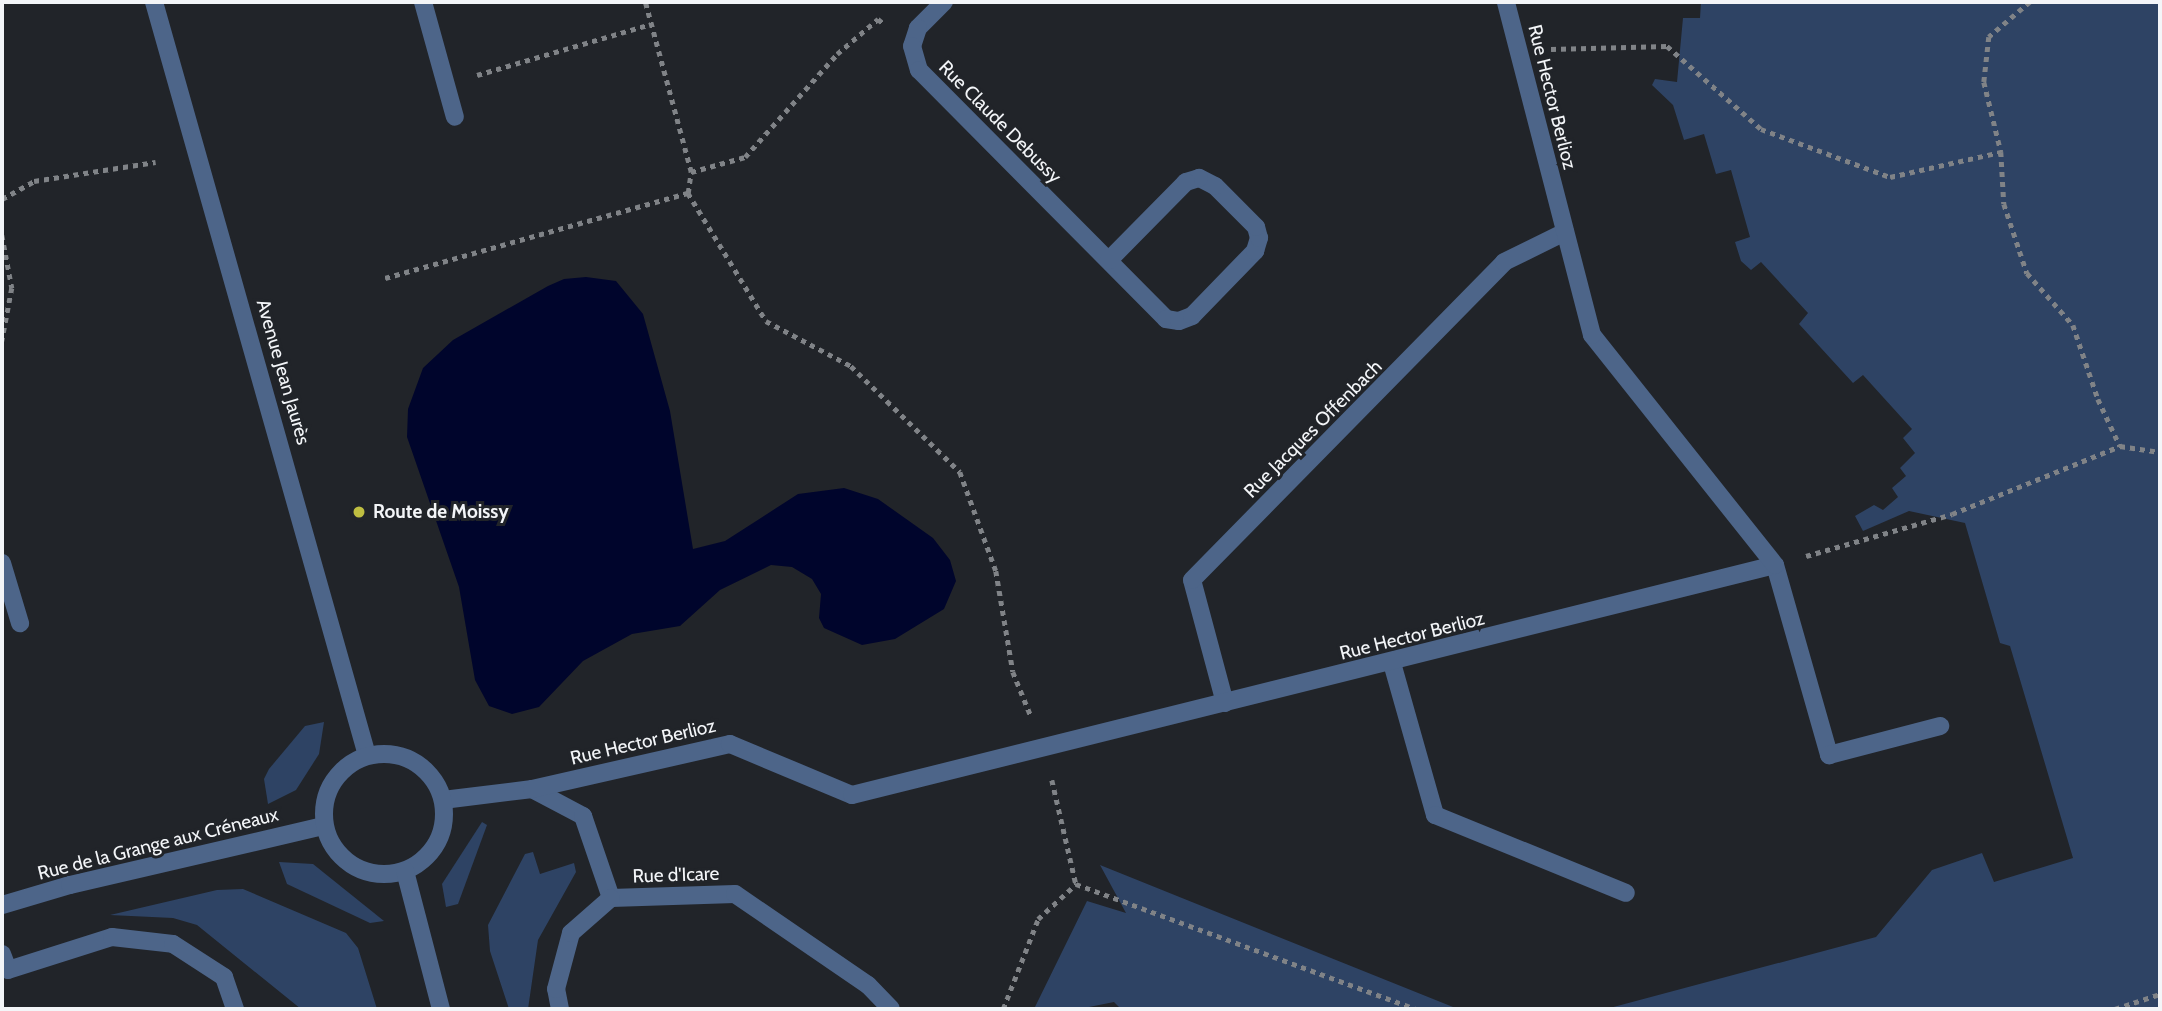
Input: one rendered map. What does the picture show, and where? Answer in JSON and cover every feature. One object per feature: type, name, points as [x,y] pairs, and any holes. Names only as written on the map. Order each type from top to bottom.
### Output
[{"type":"street","name":"Avenue Jean Jaurès","points":[[154,2],[367,755]]},
{"type":"street","points":[[423,2],[455,117]]},
{"type":"street","points":[[912,46],[918,28],[944,2]]},
{"type":"street","name":"Rue Hector Berlioz","points":[[443,800],[531,789],[730,744],[852,795],[1392,663],[1775,565],[1592,335],[1506,2]]},
{"type":"street","name":"Rue Claude Debussy","points":[[912,46],[919,70],[1166,318],[1179,321],[1192,316],[1255,251],[1259,238],[1256,227],[1215,186],[1199,178],[1186,182],[1109,260]]},
{"type":"street","name":"Rue Jacques Offenbach","points":[[1225,704],[1192,580],[1504,262],[1565,232]]},
{"type":"street","points":[[2,563],[20,623]]},
{"type":"street","points":[[1775,565],[1829,755],[1940,726]]},
{"type":"street","points":[[1392,663],[1435,815],[1626,893]]},
{"type":"street","points":[[387,753],[422,767],[443,800],[441,835],[432,850],[405,871],[364,872],[345,862],[331,846],[324,826],[327,790],[337,775],[367,755],[387,753]]},
{"type":"street","name":"Rue d'Icare","points":[[531,789],[583,816],[611,898],[735,894],[868,985],[891,1009]]},
{"type":"street","name":"Rue de la Grange aux Créneaux","points":[[2,905],[70,885],[324,826]]},
{"type":"street","points":[[405,871],[442,1009]]},
{"type":"street","points":[[560,1009],[556,989],[571,933],[611,898]]},
{"type":"street","points":[[2,954],[8,970],[112,937],[173,943],[224,977],[235,1009]]},
{"type":"path","points":[[645,2],[691,172],[688,193],[766,321],[851,366],[960,472],[996,571],[1013,672],[1044,747],[1076,884]]},
{"type":"path","points":[[2030,2],[1989,37],[1983,82],[2001,152],[2004,204],[2026,273],[2073,325],[2098,399],[2120,446]]},
{"type":"path","points":[[691,172],[746,157],[837,54],[878,19],[912,46]]},
{"type":"path","points":[[446,85],[651,24]]},
{"type":"path","points":[[1517,50],[1667,46],[1761,129],[1890,177],[2001,152]]},
{"type":"path","points":[[2,199],[34,180],[156,162]]},
{"type":"path","points":[[385,278],[688,193]]},
{"type":"path","points":[[2,234],[12,288],[2,341]]},
{"type":"path","points":[[1775,565],[1952,514],[2120,446],[2160,452]]},
{"type":"path","points":[[1003,1009],[1038,919],[1076,884]]},
{"type":"path","points":[[1076,884],[1415,1009]]},
{"type":"path","points":[[2115,1009],[2160,994]]},
{"type":"shaded area","points":[[1701,2],[2160,2],[2160,1009],[1606,1009],[1876,937],[1932,870],[1982,853],[1994,882],[2073,858],[2010,646],[2000,643],[1965,523],[1909,511],[1863,531],[1855,516],[1874,505],[1883,510],[1898,497],[1892,488],[1906,476],[1900,468],[1915,453],[1903,438],[1912,429],[1863,375],[1853,383],[1799,324],[1808,313],[1761,262],[1751,270],[1741,261],[1735,242],[1750,237],[1731,170],[1716,174],[1704,134],[1684,140],[1673,105],[1652,85],[1655,79],[1677,82],[1683,18],[1700,18]]},
{"type":"shaded area","points":[[586,277],[616,281],[643,314],[670,411],[693,549],[725,541],[798,494],[844,488],[878,499],[933,538],[950,560],[956,581],[944,609],[895,639],[862,645],[824,628],[819,618],[821,594],[812,579],[792,567],[771,565],[720,590],[680,626],[632,634],[583,661],[539,707],[512,714],[489,706],[475,680],[459,587],[407,437],[408,409],[423,368],[453,340],[548,286],[564,279]]},
{"type":"shaded area","points":[[324,722],[319,754],[296,790],[268,804],[264,779],[269,769],[305,726]]},
{"type":"shaded area","points":[[482,822],[487,825],[458,904],[446,907],[442,884]]},
{"type":"shaded area","points":[[533,852],[540,874],[574,863],[576,872],[538,940],[528,1009],[509,1009],[490,951],[488,925],[525,854]]},
{"type":"shaded area","points":[[279,862],[313,864],[384,921],[370,923],[287,884]]},
{"type":"shaded area","points":[[1100,865],[1458,1009],[1121,1009],[1114,1002],[1079,1009],[1034,1009],[1087,901],[1126,913]]},
{"type":"shaded area","points":[[243,889],[346,933],[358,948],[377,1009],[301,1009],[197,925],[173,918],[110,915],[217,890]]},
{"type":"place","name":"Route de Moissy","points":[[359,512]]}]
